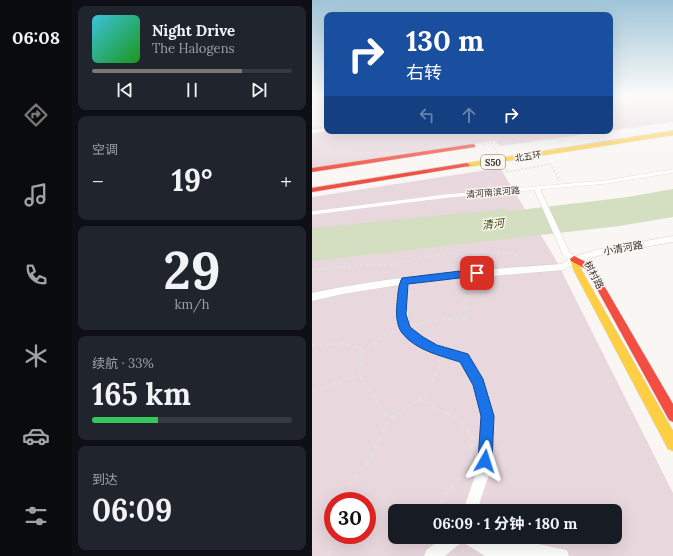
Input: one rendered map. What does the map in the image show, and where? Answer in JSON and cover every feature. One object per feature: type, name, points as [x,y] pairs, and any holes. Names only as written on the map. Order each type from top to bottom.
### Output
[{"type":"main road","name":"北五环","points":[[312,182],[673,126]]},
{"type":"main road","name":"北五环","points":[[312,190],[673,133]]},
{"type":"main road","points":[[312,170],[473,146]]},
{"type":"main road","name":"树村路","points":[[574,259],[589,267],[673,416]]},
{"type":"main road","name":"树村路","points":[[574,259],[578,271],[673,444]]},
{"type":"street","points":[[312,131],[324,130]]},
{"type":"street","points":[[538,189],[562,247],[567,255],[574,259]]},
{"type":"street","name":"小清河路","points":[[312,297],[405,281],[462,274],[563,267],[574,259],[597,253],[673,239]]},
{"type":"street","points":[[405,281],[403,287],[401,314],[406,330],[419,341],[442,351],[464,358],[479,383],[488,416],[484,472],[473,504]]},
{"type":"street","points":[[432,556],[448,544]]},
{"type":"street","points":[[479,544],[489,550],[529,550],[561,556]]},
{"type":"lane","name":"清河南滨河路","points":[[312,213],[493,192],[563,187],[644,178],[673,171]]},
{"type":"path","points":[[492,143],[508,172]]},
{"type":"path","points":[[493,192],[486,176],[550,164],[563,187]]},
{"type":"path","points":[[312,270],[392,265],[419,258],[470,253],[489,255],[512,253],[520,258],[524,270]]},
{"type":"path","points":[[312,345],[328,346],[345,342],[359,348],[362,352]]},
{"type":"path","points":[[346,492],[372,456],[389,419],[419,398],[431,387],[437,374],[442,351]]},
{"type":"path","points":[[312,391],[359,375]]},
{"type":"path","points":[[419,398],[428,405],[443,411],[463,423],[473,438],[471,458],[462,475],[446,493],[440,504]]},
{"type":"path","points":[[330,544],[330,556]]},
{"type":"shaded area","points":[[613,122],[673,122],[613,131]]},
{"type":"shaded area","points":[[324,132],[324,134],[586,134],[500,146],[494,141],[312,169],[312,134]]},
{"type":"shaded area","points":[[500,168],[556,260],[673,493],[673,556],[312,556],[312,197]]},
{"type":"water","name":"清河","points":[[673,189],[673,217],[619,226],[312,261],[312,228],[504,209],[511,211],[628,197]]},
{"type":"traffic: slow","points":[[467,165],[673,133]]},
{"type":"traffic: slow","points":[[574,259],[578,271],[673,444]]},
{"type":"traffic: jam","points":[[312,170],[473,146]]},
{"type":"traffic: jam","points":[[312,190],[467,165]]},
{"type":"traffic: jam","points":[[574,259],[589,267],[673,416]]},
{"type":"route","points":[[477,273],[405,281],[403,287],[401,314],[406,330],[419,341],[435,349],[464,358],[479,383],[488,416],[485,461]]}]
